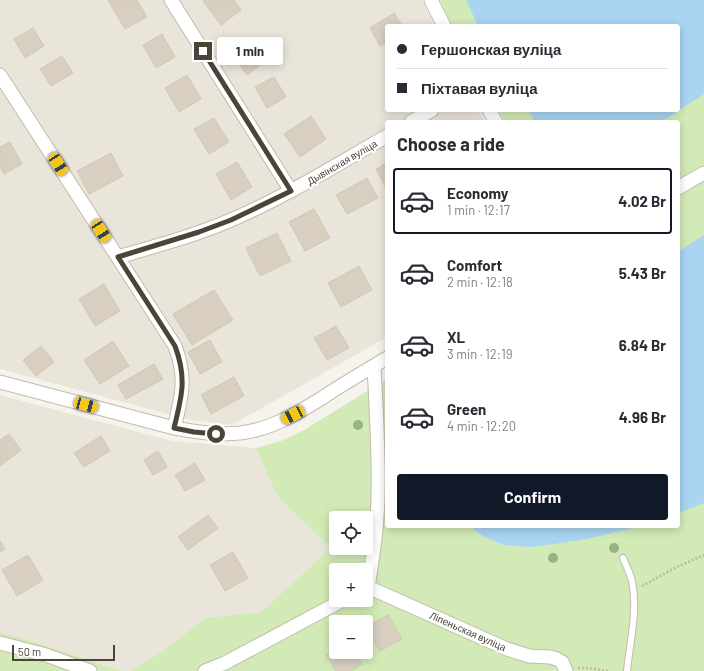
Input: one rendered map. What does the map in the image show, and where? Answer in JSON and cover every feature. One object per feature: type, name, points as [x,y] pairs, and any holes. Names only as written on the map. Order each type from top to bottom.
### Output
[{"type":"street","points":[[171,0],[291,191]]},
{"type":"street","points":[[431,0],[443,24]]},
{"type":"street","points":[[0,74],[175,346],[181,361],[183,389],[174,428]]},
{"type":"street","points":[[414,120],[428,112]]},
{"type":"street","name":"Дывінская вуліца","points":[[118,257],[205,230],[231,220],[291,191],[385,137]]},
{"type":"street","points":[[680,187],[704,173]]},
{"type":"street","points":[[0,382],[174,428],[216,434],[243,432],[274,424],[293,415],[385,359]]},
{"type":"street","points":[[371,563],[374,549],[378,492],[374,366]]},
{"type":"street","name":"Ліпеньская вуліца","points":[[373,590],[507,649],[529,656],[557,659],[562,662],[566,670]]},
{"type":"street","points":[[205,671],[227,667],[331,607]]},
{"type":"street","points":[[0,643],[46,656],[90,671]]},
{"type":"lane","points":[[623,558],[632,580],[633,591],[634,621],[627,671]]},
{"type":"path","points":[[633,591],[675,568],[704,555]]},
{"type":"path","points":[[566,670],[589,668],[608,671]]},
{"type":"shaded area","points":[[0,0],[422,0],[434,24],[385,24],[385,112],[479,112],[484,120],[385,120],[385,338],[232,425],[190,420],[0,369]]},
{"type":"shaded area","points":[[0,395],[172,441],[256,448],[277,496],[329,546],[329,550],[261,612],[205,618],[163,651],[130,671],[122,671],[26,639],[0,633]]},
{"type":"green space","points":[[440,0],[704,0],[704,671],[130,671],[163,651],[205,618],[261,612],[329,550],[329,555],[373,555],[373,511],[329,511],[329,546],[277,496],[256,448],[281,441],[304,430],[385,380],[385,528],[680,528],[680,120],[505,120],[499,112],[680,112],[680,24],[451,24]]},
{"type":"green space","points":[[0,633],[26,639],[122,671],[0,671]]},
{"type":"water","points":[[466,0],[704,0],[704,94],[680,110],[680,24],[477,24]]},
{"type":"water","points":[[529,112],[676,112],[664,120],[534,120]]},
{"type":"water","points":[[704,235],[704,503],[680,512],[680,251]]},
{"type":"water","points":[[473,528],[633,528],[582,540],[531,547],[504,545],[484,537]]},
{"type":"building","points":[[108,0],[137,0],[147,17],[125,29]]},
{"type":"building","points":[[234,0],[241,10],[221,25],[203,1]]},
{"type":"building","points":[[394,13],[401,24],[385,24],[385,43],[380,46],[370,28]]},
{"type":"building","points":[[33,28],[44,46],[25,58],[14,39]]},
{"type":"building","points":[[162,34],[175,57],[156,68],[143,45]]},
{"type":"building","points":[[250,45],[263,63],[247,75],[234,57]]},
{"type":"building","points":[[62,56],[73,73],[51,86],[40,69]]},
{"type":"building","points":[[187,75],[201,99],[179,112],[165,88]]},
{"type":"building","points":[[274,77],[286,97],[267,108],[255,87]]},
{"type":"building","points":[[311,116],[326,139],[300,157],[284,134]]},
{"type":"building","points":[[214,118],[229,142],[209,154],[194,129]]},
{"type":"building","points":[[10,142],[22,164],[4,174],[0,167],[0,147]]},
{"type":"building","points":[[111,153],[123,176],[89,194],[77,171]]},
{"type":"building","points":[[237,162],[252,187],[231,200],[216,174]]},
{"type":"building","points":[[385,164],[385,186],[376,169]]},
{"type":"building","points":[[367,178],[378,198],[347,214],[336,195]]},
{"type":"building","points":[[314,209],[330,238],[305,251],[289,222]]},
{"type":"building","points":[[277,233],[291,261],[260,276],[246,248]]},
{"type":"building","points":[[359,266],[372,290],[341,307],[328,283]]},
{"type":"building","points":[[104,284],[120,311],[95,326],[79,299]]},
{"type":"building","points":[[214,290],[233,320],[192,345],[173,314]]},
{"type":"building","points":[[336,326],[349,348],[327,360],[314,338]]},
{"type":"building","points":[[210,340],[222,362],[200,374],[188,352]]},
{"type":"building","points":[[113,341],[129,366],[100,384],[84,360]]},
{"type":"building","points":[[41,346],[54,362],[36,376],[23,360]]},
{"type":"building","points":[[154,364],[163,379],[126,399],[118,385]]},
{"type":"building","points":[[234,377],[244,396],[211,414],[201,395]]},
{"type":"building","points":[[9,434],[21,450],[0,466],[0,440]]},
{"type":"building","points":[[101,436],[110,451],[84,467],[74,453]]},
{"type":"building","points":[[158,451],[167,467],[153,475],[144,460]]},
{"type":"building","points":[[195,463],[205,480],[185,491],[175,475]]},
{"type":"building","points":[[208,515],[218,528],[188,550],[178,537]]},
{"type":"building","points":[[0,541],[5,549],[0,552]]},
{"type":"building","points":[[233,552],[248,578],[225,591],[210,565]]},
{"type":"building","points":[[28,555],[43,580],[17,596],[2,570]]},
{"type":"building","points":[[388,615],[402,639],[380,651],[373,639],[373,623]]},
{"type":"building","points":[[329,653],[329,659],[358,659],[362,664],[351,671],[336,671],[326,655]]},
{"type":"route","points":[[203,51],[291,191],[231,220],[199,232],[118,257],[175,346],[181,361],[183,389],[174,428],[216,434]]}]
